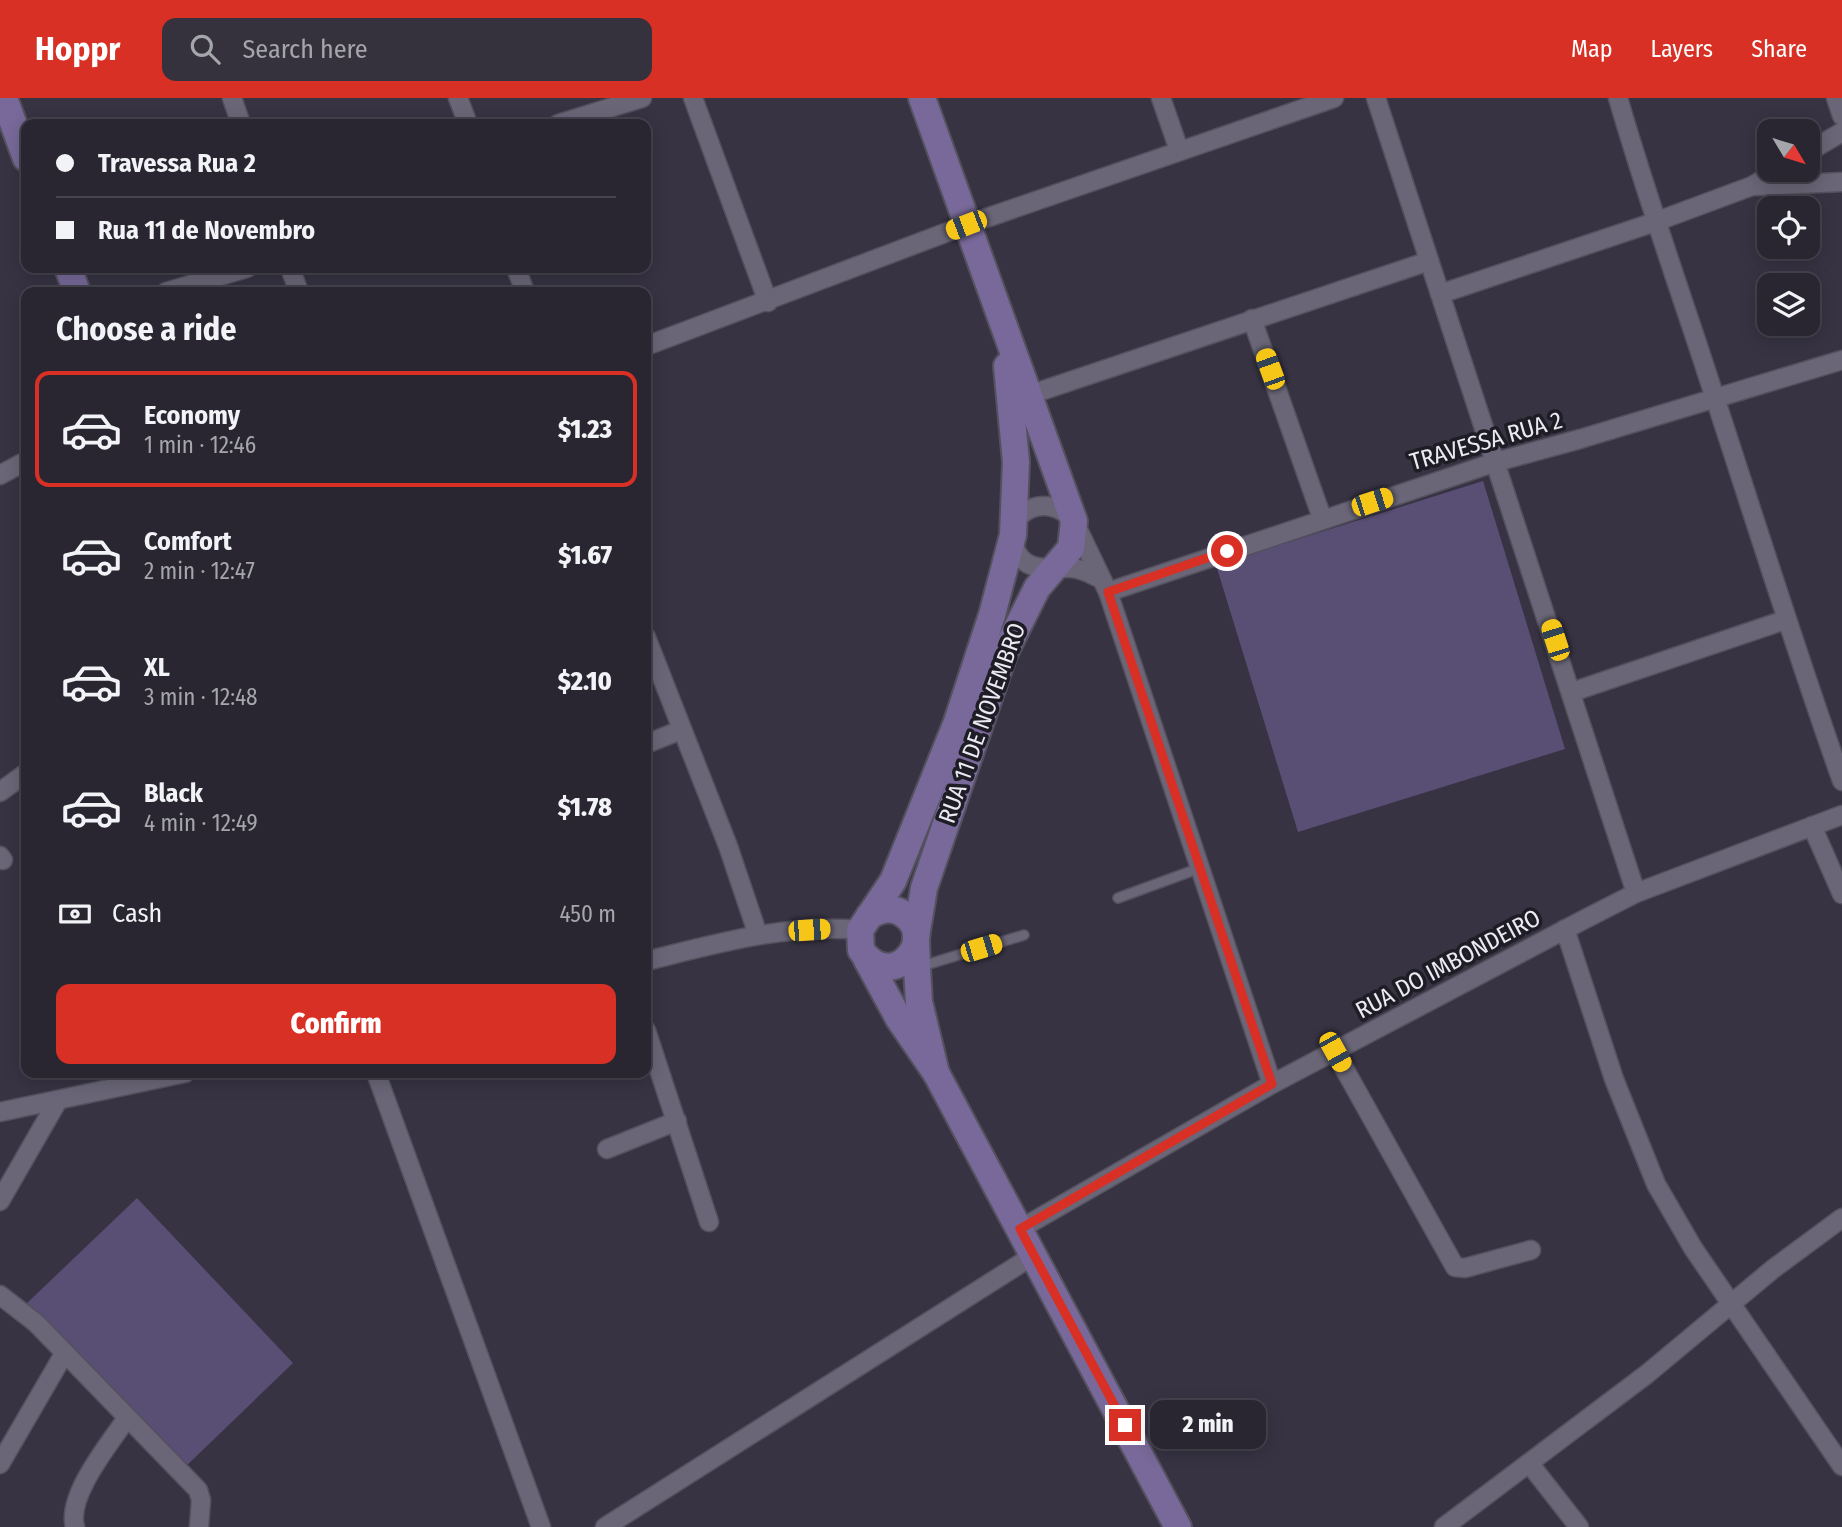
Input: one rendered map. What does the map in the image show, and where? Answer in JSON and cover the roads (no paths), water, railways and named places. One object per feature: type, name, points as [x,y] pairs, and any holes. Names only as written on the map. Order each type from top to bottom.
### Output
[{"type":"main road","name":"RUA 11 DE NOVEMBRO","points":[[866,958],[874,964],[894,966],[910,956],[939,841],[1003,654],[1025,608],[1071,548],[1074,520],[922,98]]},
{"type":"main road","points":[[7,101],[21,143]]},
{"type":"main road","name":"RUA 11 DE NOVEMBRO","points":[[1002,326],[1016,462],[1013,535],[988,627],[922,816],[893,881],[864,923],[861,950],[899,1019],[936,1073],[1178,1527]]},
{"type":"main road","points":[[864,923],[877,911],[895,910],[910,920],[916,937]]},
{"type":"main road","name":"RUA 11 DE NOVEMBRO","points":[[916,937],[919,1002],[936,1073]]},
{"type":"street","points":[[232,98],[239,119]]},
{"type":"street","points":[[458,98],[466,119]]},
{"type":"street","points":[[574,119],[642,98]]},
{"type":"street","points":[[693,98],[768,302]]},
{"type":"street","points":[[1161,98],[1180,150]]},
{"type":"street","points":[[651,344],[966,225],[1334,98]]},
{"type":"street","points":[[1376,98],[1636,893]]},
{"type":"street","points":[[1618,98],[1655,222],[1784,620],[1842,781]]},
{"type":"street","points":[[1836,98],[1842,116]]},
{"type":"street","points":[[1820,145],[1842,132]]},
{"type":"street","points":[[1440,293],[1655,222],[1759,182]]},
{"type":"street","points":[[1752,186],[1842,182]]},
{"type":"street","points":[[1029,395],[1429,261]]},
{"type":"street","points":[[183,287],[230,273]]},
{"type":"street","points":[[1252,319],[1322,518]]},
{"type":"street","name":"TRAVESSA RUA 2","points":[[1104,585],[1496,462],[1842,360]]},
{"type":"street","points":[[0,475],[21,464]]},
{"type":"street","points":[[1104,585],[1076,568],[1034,568],[1023,560],[1014,547],[1013,535],[1024,514],[1041,505],[1057,506],[1074,520],[1104,585],[1272,1084]]},
{"type":"street","points":[[1572,692],[1784,620]]},
{"type":"street","points":[[651,650],[729,846],[758,935]]},
{"type":"street","points":[[651,742],[681,730]]},
{"type":"street","points":[[0,792],[21,777]]},
{"type":"street","name":"RUA DO IMBONDEIRO","points":[[1020,1229],[1272,1084],[1636,893],[1842,815]]},
{"type":"street","points":[[1812,826],[1842,894]]},
{"type":"street","points":[[651,960],[758,935],[864,923]]},
{"type":"street","points":[[1565,929],[1614,1079],[1647,1166],[1693,1248],[1732,1301],[1842,1466]]},
{"type":"street","points":[[651,1045],[709,1223]]},
{"type":"street","points":[[1335,1052],[1455,1267],[1465,1268],[1531,1250]]},
{"type":"street","points":[[0,1112],[163,1078]]},
{"type":"street","points":[[378,1078],[541,1527]]},
{"type":"street","points":[[0,1201],[57,1102]]},
{"type":"street","points":[[607,1149],[677,1121]]},
{"type":"street","points":[[1444,1527],[1647,1374],[1732,1301],[1842,1218]]},
{"type":"street","points":[[606,1527],[1034,1255]]},
{"type":"street","points":[[0,1295],[36,1323],[198,1490],[201,1500],[199,1527]]},
{"type":"street","points":[[0,1464],[64,1354]]},
{"type":"street","points":[[75,1527],[73,1513],[93,1468],[127,1418]]},
{"type":"street","points":[[1529,1463],[1579,1527]]},
{"type":"lane","points":[[1118,898],[1200,868]]},
{"type":"lane","points":[[916,968],[1024,935]]}]
